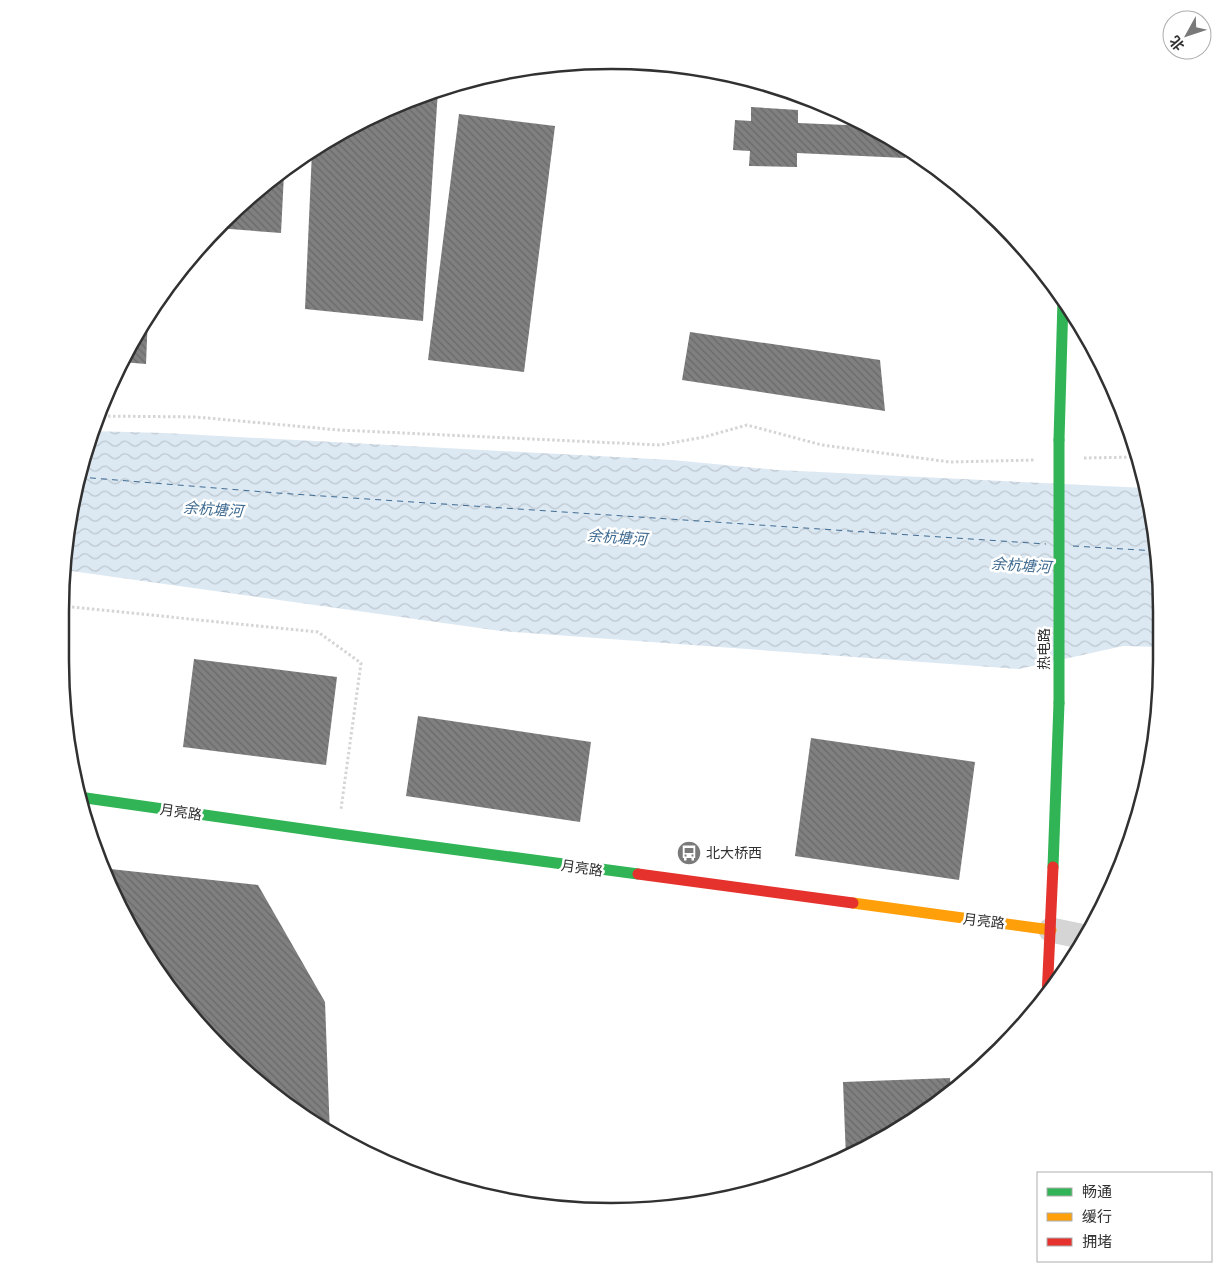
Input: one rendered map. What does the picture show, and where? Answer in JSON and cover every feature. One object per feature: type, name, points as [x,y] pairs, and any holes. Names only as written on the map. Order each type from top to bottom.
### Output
[{"type":"street","name":"热电路","points":[[1048,981],[1059,704],[1059,440],[1063,311]]},
{"type":"street","name":"月亮路","points":[[86,798],[338,834],[1051,930],[1079,936]]},
{"type":"path","points":[[105,416],[196,417],[339,430],[660,445],[704,437],[747,425],[822,445],[950,462],[1038,460]]},
{"type":"path","points":[[1078,458],[1131,457]]},
{"type":"path","points":[[69,607],[318,632],[361,663],[338,834]]},
{"type":"water","name":"余杭塘河","points":[[100,431],[672,460],[778,470],[1139,488],[1149,540],[1152,576],[1153,647],[1123,646],[1019,669],[501,631],[70,571],[79,505],[87,471]]},
{"type":"building","points":[[437,98],[423,321],[305,309],[312,159],[340,141],[371,125],[403,110]]},
{"type":"building","points":[[751,107],[798,110],[798,123],[851,125],[882,141],[905,156],[905,158],[797,153],[797,167],[749,166],[750,151],[733,150],[735,120],[751,121]]},
{"type":"building","points":[[459,114],[555,126],[524,372],[428,360]]},
{"type":"building","points":[[284,179],[281,233],[227,229],[253,203]]},
{"type":"building","points":[[147,330],[146,364],[129,363]]},
{"type":"building","points":[[690,332],[880,360],[885,411],[682,380]]},
{"type":"building","points":[[194,659],[337,677],[326,765],[183,747]]},
{"type":"building","points":[[418,716],[591,742],[580,822],[406,796]]},
{"type":"building","points":[[811,738],[975,762],[959,880],[795,856]]},
{"type":"building","points":[[110,869],[258,885],[325,1002],[330,1124],[253,1069],[203,1019],[160,962],[141,932]]},
{"type":"building","points":[[950,1078],[950,1084],[882,1131],[846,1150],[843,1082]]},
{"type":"ferry route","points":[[85,478],[277,493],[1046,544]]},
{"type":"ferry route","points":[[1073,546],[1150,551]]},
{"type":"traffic: fast","points":[[1059,440],[1063,311]]},
{"type":"traffic: fast","points":[[1059,440],[1059,703]]},
{"type":"traffic: fast","points":[[1053,867],[1059,703]]},
{"type":"traffic: fast","points":[[86,798],[638,874]]},
{"type":"traffic: slow","points":[[853,903],[1051,930]]},
{"type":"traffic: jam","points":[[1048,982],[1053,867]]},
{"type":"traffic: jam","points":[[638,874],[853,903]]},
{"type":"place","name":"北大桥西","points":[[689,853]]}]
